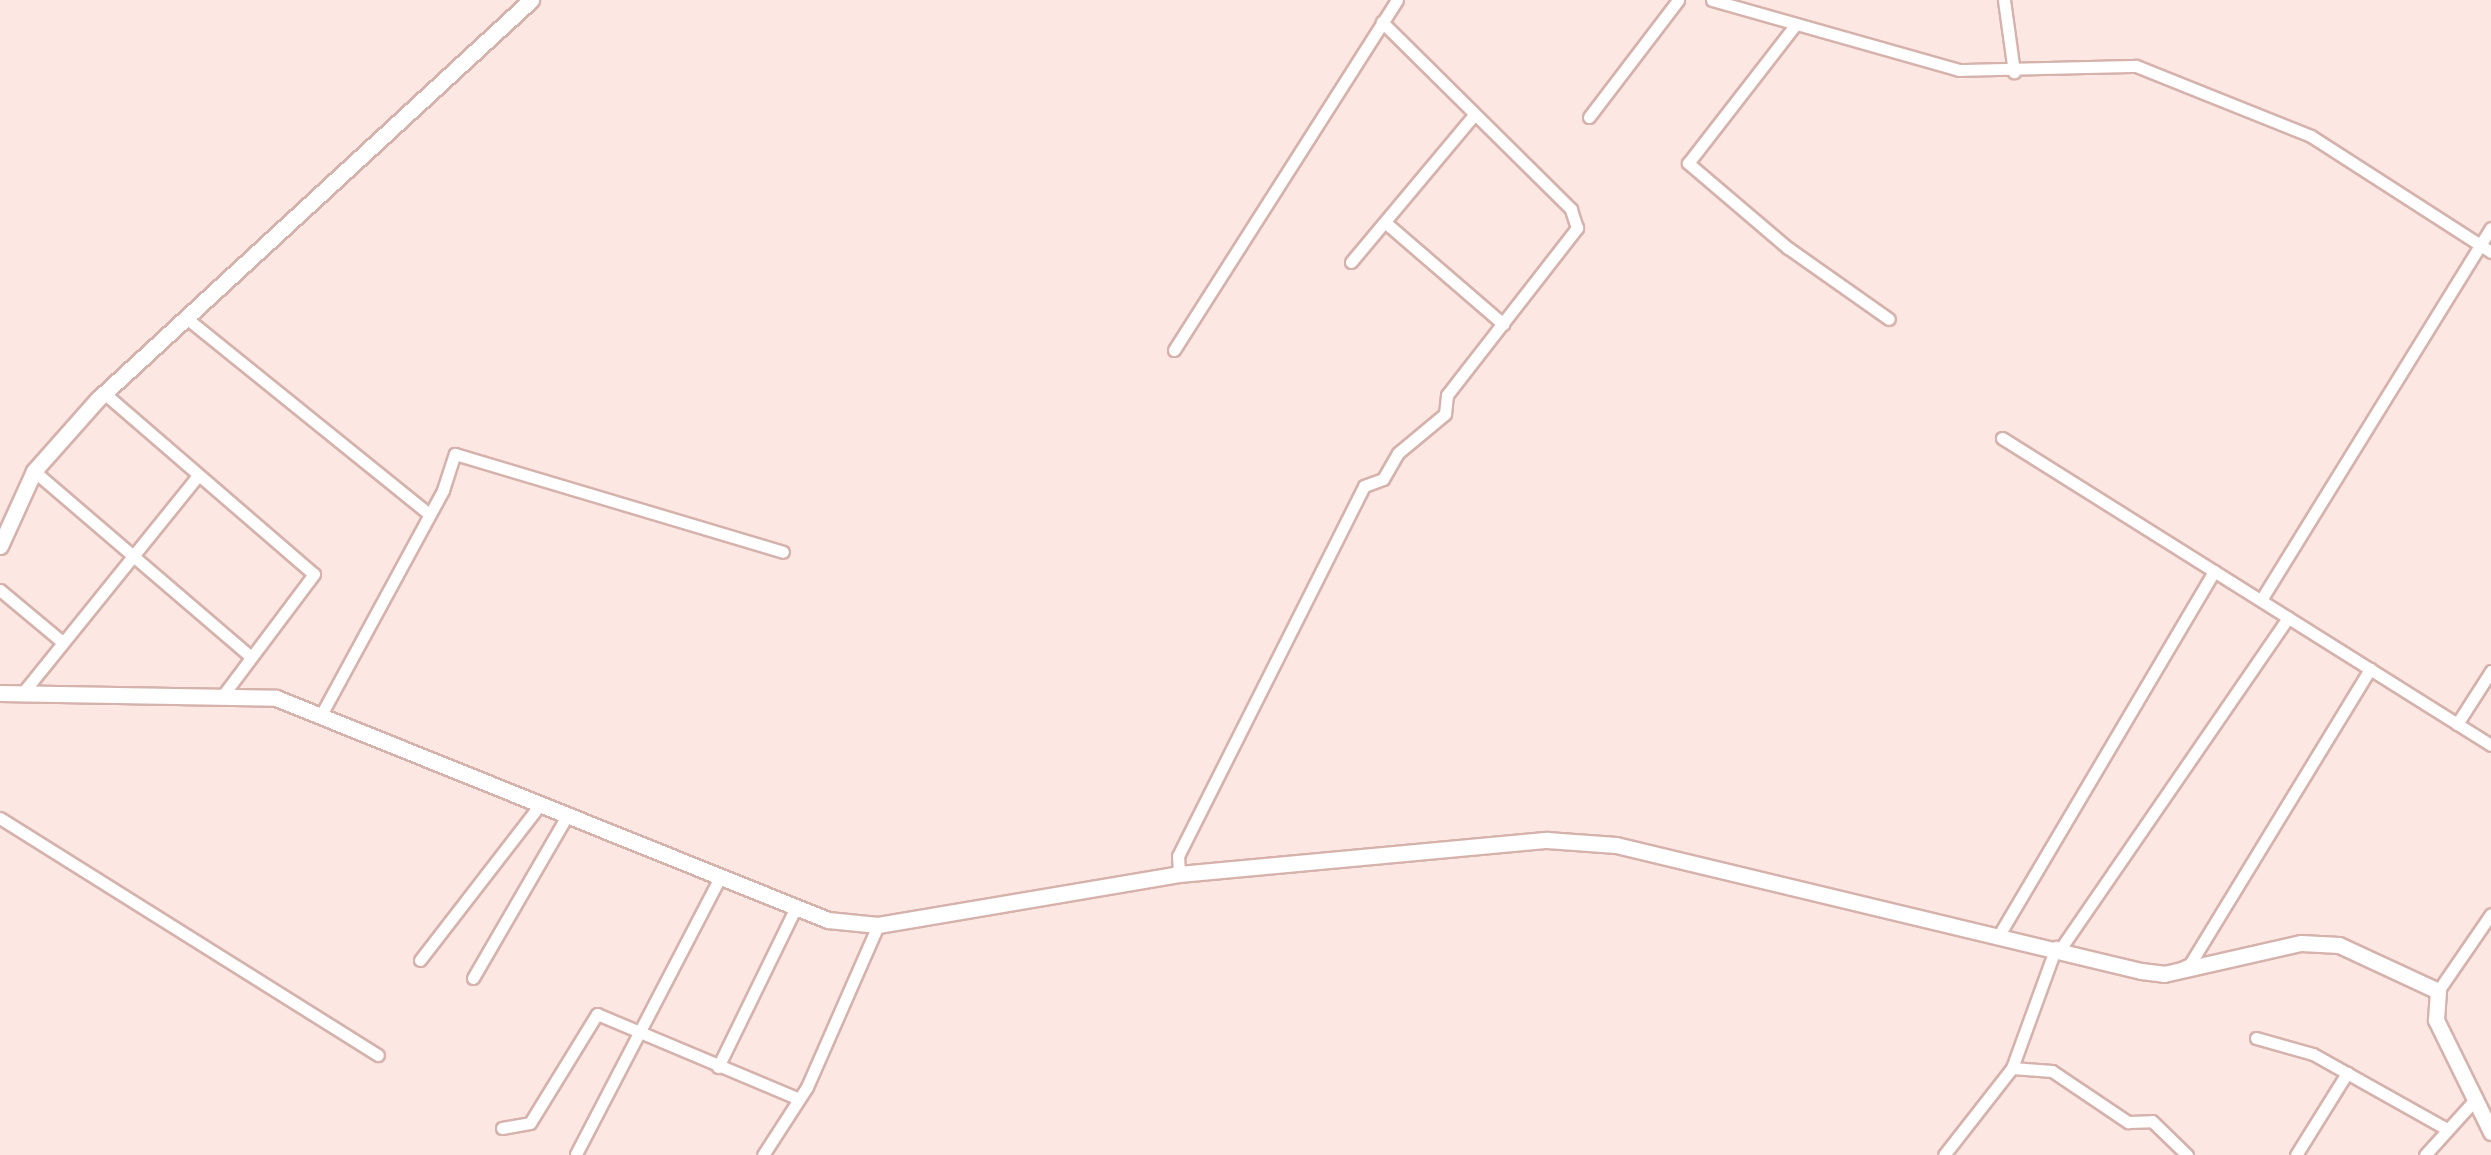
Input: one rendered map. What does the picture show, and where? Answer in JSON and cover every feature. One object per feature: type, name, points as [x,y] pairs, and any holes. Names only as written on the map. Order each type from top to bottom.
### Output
[{"type":"street","points":[[0,546],[34,471],[104,393],[190,321],[531,0]]},
{"type":"street","points":[[1174,350],[1397,0]]},
{"type":"street","points":[[1589,116],[1678,0]]},
{"type":"street","points":[[1712,0],[1960,70],[2014,72],[2136,66],[2252,108],[2311,136],[2486,248]]},
{"type":"street","points":[[2004,0],[2014,72]]},
{"type":"street","points":[[1179,874],[1178,856],[1364,486],[1383,479],[1398,453],[1445,414],[1447,395],[1577,228],[1571,209],[1382,22]]},
{"type":"street","points":[[1796,24],[1688,163],[1788,248],[1889,319]]},
{"type":"street","points":[[1351,262],[1473,116]]},
{"type":"street","points":[[1386,224],[1502,324]]},
{"type":"street","points":[[2261,600],[2486,248],[2491,228]]},
{"type":"street","points":[[190,321],[428,513]]},
{"type":"street","points":[[104,393],[314,574],[249,655],[221,698]]},
{"type":"street","points":[[2002,438],[2491,744]]},
{"type":"street","points":[[321,715],[428,513],[451,458],[460,453],[783,552]]},
{"type":"street","points":[[34,471],[249,655]]},
{"type":"street","points":[[21,694],[60,640],[198,476]]},
{"type":"street","points":[[1999,935],[2214,571]]},
{"type":"street","points":[[0,590],[60,640]]},
{"type":"street","points":[[1944,1155],[2012,1068],[2058,947],[2288,618]]},
{"type":"street","points":[[2164,974],[2190,964],[2370,669]]},
{"type":"street","points":[[2457,724],[2491,671]]},
{"type":"street","points":[[0,694],[276,698],[795,909],[878,925],[1179,874],[1437,847],[1591,842],[2164,974],[2266,949],[2339,945],[2438,991]]},
{"type":"street","points":[[420,960],[540,806]]},
{"type":"street","points":[[473,978],[567,816]]},
{"type":"street","points":[[0,818],[378,1055]]},
{"type":"street","points":[[576,1154],[720,880]]},
{"type":"street","points":[[718,1067],[795,909]]},
{"type":"street","points":[[2491,914],[2438,991],[2436,1020],[2472,1103],[2491,1132]]},
{"type":"street","points":[[763,1155],[799,1099],[878,925]]},
{"type":"street","points":[[502,1128],[530,1124],[598,1014],[799,1099]]},
{"type":"street","points":[[2256,1038],[2297,1046],[2445,1128]]},
{"type":"street","points":[[2012,1068],[2052,1072],[2128,1122],[2152,1121],[2188,1155]]},
{"type":"street","points":[[2296,1155],[2346,1073]]},
{"type":"street","points":[[2425,1155],[2445,1128],[2472,1103]]}]
